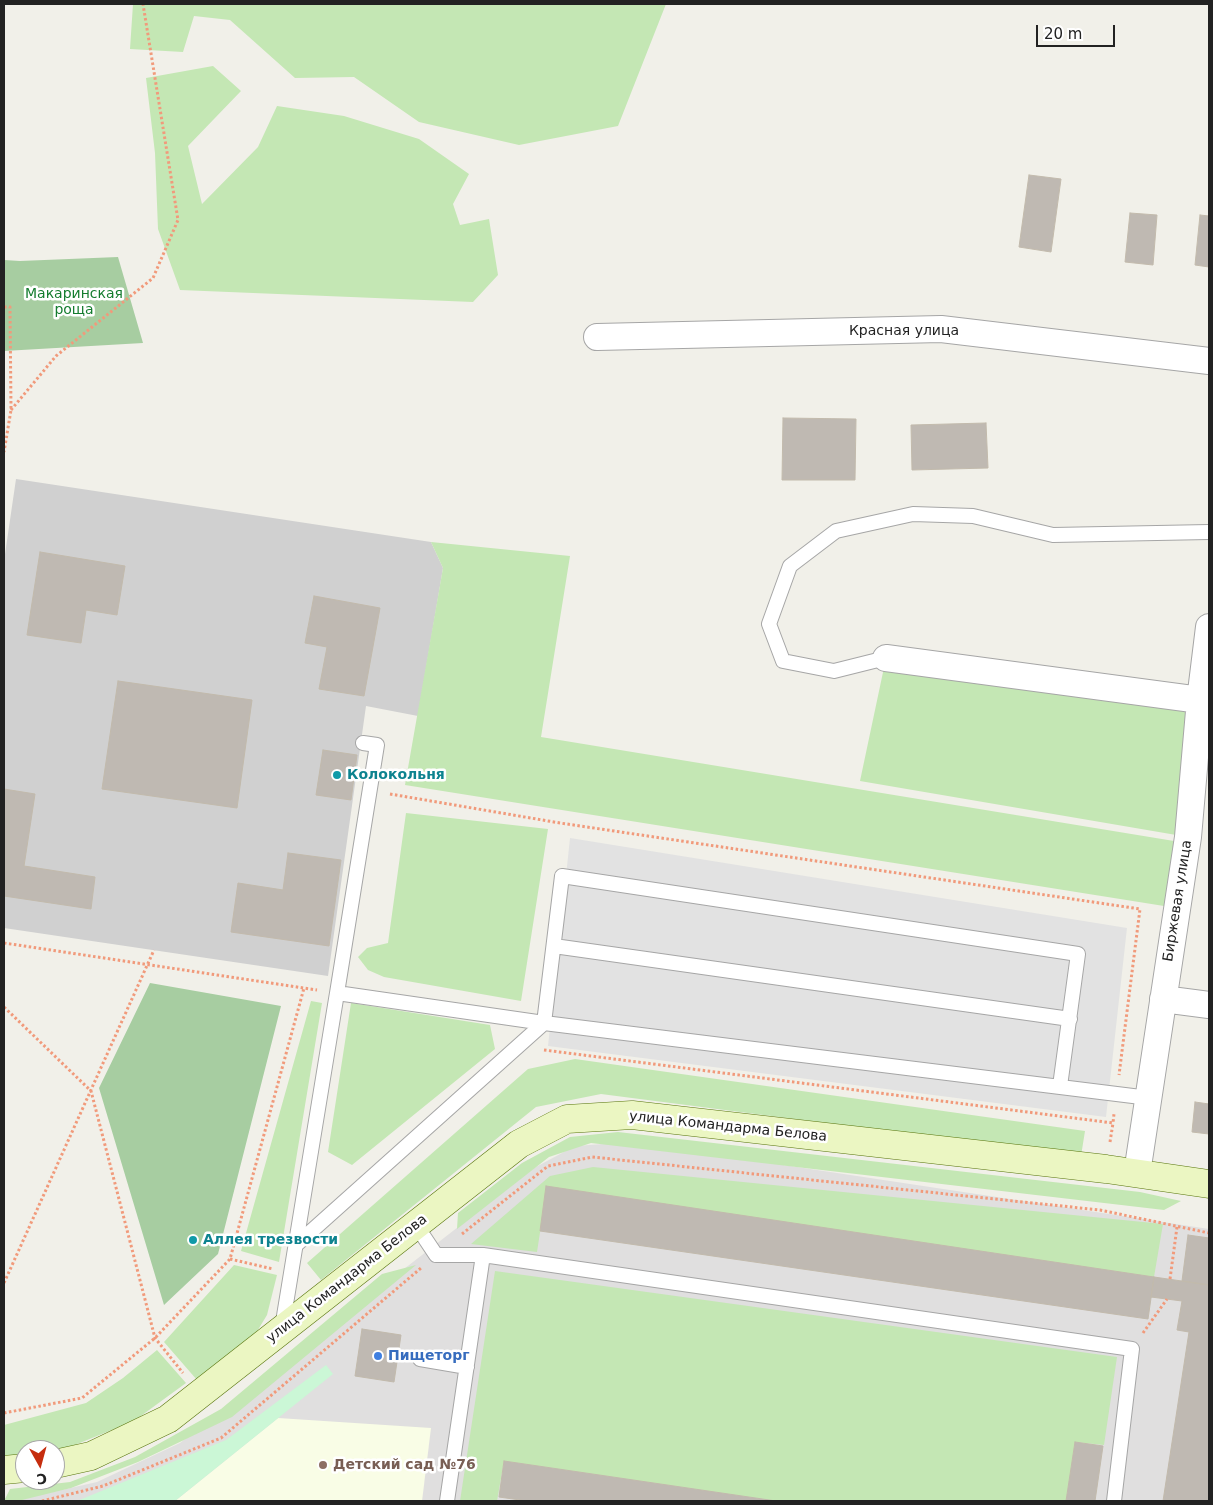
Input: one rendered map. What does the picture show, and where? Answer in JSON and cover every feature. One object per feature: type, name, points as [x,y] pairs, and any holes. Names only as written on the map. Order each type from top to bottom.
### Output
[{"type":"main road","name":"улица Командарма Белова","points":[[65,1462],[91,1456],[168,1418],[519,1144],[567,1119],[632,1115],[1137,1173],[1209,1184]]},
{"type":"street","name":"Красная улица","points":[[598,337],[941,329],[1209,361]]},
{"type":"street","name":"Биржевая улица","points":[[1137,1173],[1163,999],[1198,838],[1200,700],[1209,627]]},
{"type":"street","points":[[886,658],[1200,700]]},
{"type":"street","points":[[1163,999],[1209,1004]]},
{"type":"lane","points":[[886,658],[834,671],[783,661],[769,624],[790,566],[836,531],[913,514],[973,516],[1053,535],[1209,532]]},
{"type":"lane","points":[[282,1329],[377,745],[364,743]]},
{"type":"lane","points":[[297,1244],[544,1023],[562,876],[1078,954],[1060,1086]]},
{"type":"lane","points":[[554,946],[1070,1019]]},
{"type":"lane","points":[[337,993],[544,1023],[1060,1086],[1117,1096],[1149,1098]]},
{"type":"lane","points":[[416,1225],[436,1255],[483,1255],[1132,1349],[1114,1501]]},
{"type":"lane","points":[[447,1501],[483,1255]]},
{"type":"lane","points":[[420,1359],[467,1367]]},
{"type":"path","points":[[11,410],[56,356],[153,278],[178,220],[143,4]]},
{"type":"path","points":[[4,307],[10,308],[11,410],[4,452]]},
{"type":"path","points":[[370,790],[553,821]]},
{"type":"path","points":[[4,943],[337,993]]},
{"type":"path","points":[[4,1283],[154,950]]},
{"type":"path","points":[[4,1413],[82,1398],[155,1338],[230,1259],[304,988]]},
{"type":"path","points":[[4,1006],[91,1090],[155,1338],[183,1373]]},
{"type":"path","points":[[1110,1147],[1113,1123]]},
{"type":"path","points":[[1170,1279],[1177,1227]]},
{"type":"path","points":[[230,1259],[290,1273]]},
{"type":"path","points":[[1132,1349],[1167,1299]]},
{"type":"shaded area","points":[[16,479],[431,542],[443,568],[418,716],[366,706],[328,976],[4,928],[4,561]]},
{"type":"shaded area","points":[[570,838],[1127,928],[1106,1117],[548,1046]]},
{"type":"shaded area","points":[[631,1142],[1209,1229],[1209,1501],[4,1501],[4,1498],[39,1495],[97,1482],[180,1443],[534,1168],[575,1146]]},
{"type":"shaded area","name":"Детский сад №76","points":[[278,1418],[431,1428],[422,1501],[175,1501]]},
{"type":"green space","points":[[133,4],[666,4],[618,126],[519,145],[419,122],[354,77],[295,78],[230,20],[194,16],[183,52],[130,49]]},
{"type":"green space","points":[[213,66],[241,91],[188,146],[202,204],[258,147],[277,106],[344,116],[419,139],[469,174],[453,204],[460,225],[489,219],[498,275],[473,302],[180,290],[158,229],[155,153],[146,78]]},
{"type":"green space","name":"Макаринская роща","points":[[118,257],[143,343],[4,351],[4,260]]},
{"type":"green space","points":[[431,542],[570,556],[541,737],[1174,841],[1164,906],[405,785],[443,568]]},
{"type":"green space","points":[[886,658],[1200,700],[1188,837],[860,781]]},
{"type":"green space","points":[[406,813],[548,829],[521,1001],[384,977],[368,970],[358,957],[367,948],[388,943]]},
{"type":"green space","points":[[150,983],[281,1006],[218,1254],[164,1305],[99,1088]]},
{"type":"green space","points":[[311,1001],[322,1003],[279,1262],[241,1251]]},
{"type":"green space","points":[[351,1003],[490,1025],[495,1049],[352,1165],[328,1152]]},
{"type":"green space","points":[[575,1059],[1085,1131],[1081,1156],[601,1094],[536,1107],[321,1280],[307,1263],[528,1069]]},
{"type":"green space","points":[[618,1132],[1140,1192],[1181,1201],[1164,1210],[591,1143],[549,1157],[457,1229],[458,1213],[522,1163],[570,1137]]},
{"type":"green space","points":[[593,1167],[1163,1224],[1154,1277],[547,1187],[537,1252],[471,1244],[550,1176]]},
{"type":"green space","points":[[234,1265],[277,1275],[267,1315],[253,1338],[197,1380],[164,1342]]},
{"type":"green space","points":[[416,1265],[232,1417],[138,1462],[65,1489],[65,1483],[135,1457],[221,1409],[382,1274]]},
{"type":"green space","points":[[495,1271],[1117,1357],[1104,1445],[1075,1442],[1066,1501],[776,1501],[504,1461],[497,1501],[460,1501]]},
{"type":"green space","points":[[157,1350],[186,1383],[134,1421],[65,1449],[65,1440],[15,1440],[15,1458],[4,1460],[4,1425],[86,1403],[123,1378]]},
{"type":"green space","points":[[326,1365],[333,1374],[175,1501],[77,1501],[226,1440]]},
{"type":"green space","points":[[10,1489],[63,1490],[18,1501],[4,1501]]},
{"type":"building","points":[[1029,175],[1061,179],[1051,252],[1019,247]]},
{"type":"building","points":[[1130,213],[1157,215],[1153,265],[1125,262]]},
{"type":"building","points":[[1200,215],[1209,216],[1209,267],[1195,265]]},
{"type":"building","points":[[783,418],[856,419],[855,480],[782,480]]},
{"type":"building","points":[[986,423],[988,468],[912,470],[911,425]]},
{"type":"building","points":[[40,552],[125,566],[117,615],[86,610],[81,643],[27,635]]},
{"type":"building","points":[[314,596],[380,608],[364,696],[319,689],[327,647],[305,643]]},
{"type":"building","points":[[118,681],[252,700],[237,808],[102,789]]},
{"type":"building","name":"Колокольня","points":[[323,750],[357,755],[351,800],[316,795]]},
{"type":"building","points":[[4,789],[35,794],[24,866],[95,877],[91,909],[4,896]]},
{"type":"building","points":[[288,853],[341,860],[329,946],[231,932],[238,883],[283,890]]},
{"type":"building","points":[[1195,1102],[1209,1104],[1209,1134],[1192,1132]]},
{"type":"building","points":[[546,1186],[1154,1277],[1148,1319],[540,1231]]},
{"type":"building","points":[[1188,1235],[1209,1238],[1209,1285],[1182,1281]]},
{"type":"building","points":[[1154,1277],[1209,1285],[1209,1501],[1163,1501],[1189,1332],[1177,1330],[1182,1301],[1151,1297]]},
{"type":"building","name":"Пищеторг","points":[[362,1329],[401,1335],[394,1382],[355,1376]]},
{"type":"building","points":[[1075,1442],[1103,1446],[1095,1501],[1066,1501]]},
{"type":"building","points":[[504,1461],[776,1501],[527,1501],[499,1497]]},
{"type":"place","name":"Колокольня","points":[[337,775]]},
{"type":"place","name":"Аллея трезвости","points":[[193,1240]]},
{"type":"place","name":"Пищеторг","points":[[378,1356]]},
{"type":"place","name":"Детский сад №76","points":[[323,1465]]}]
